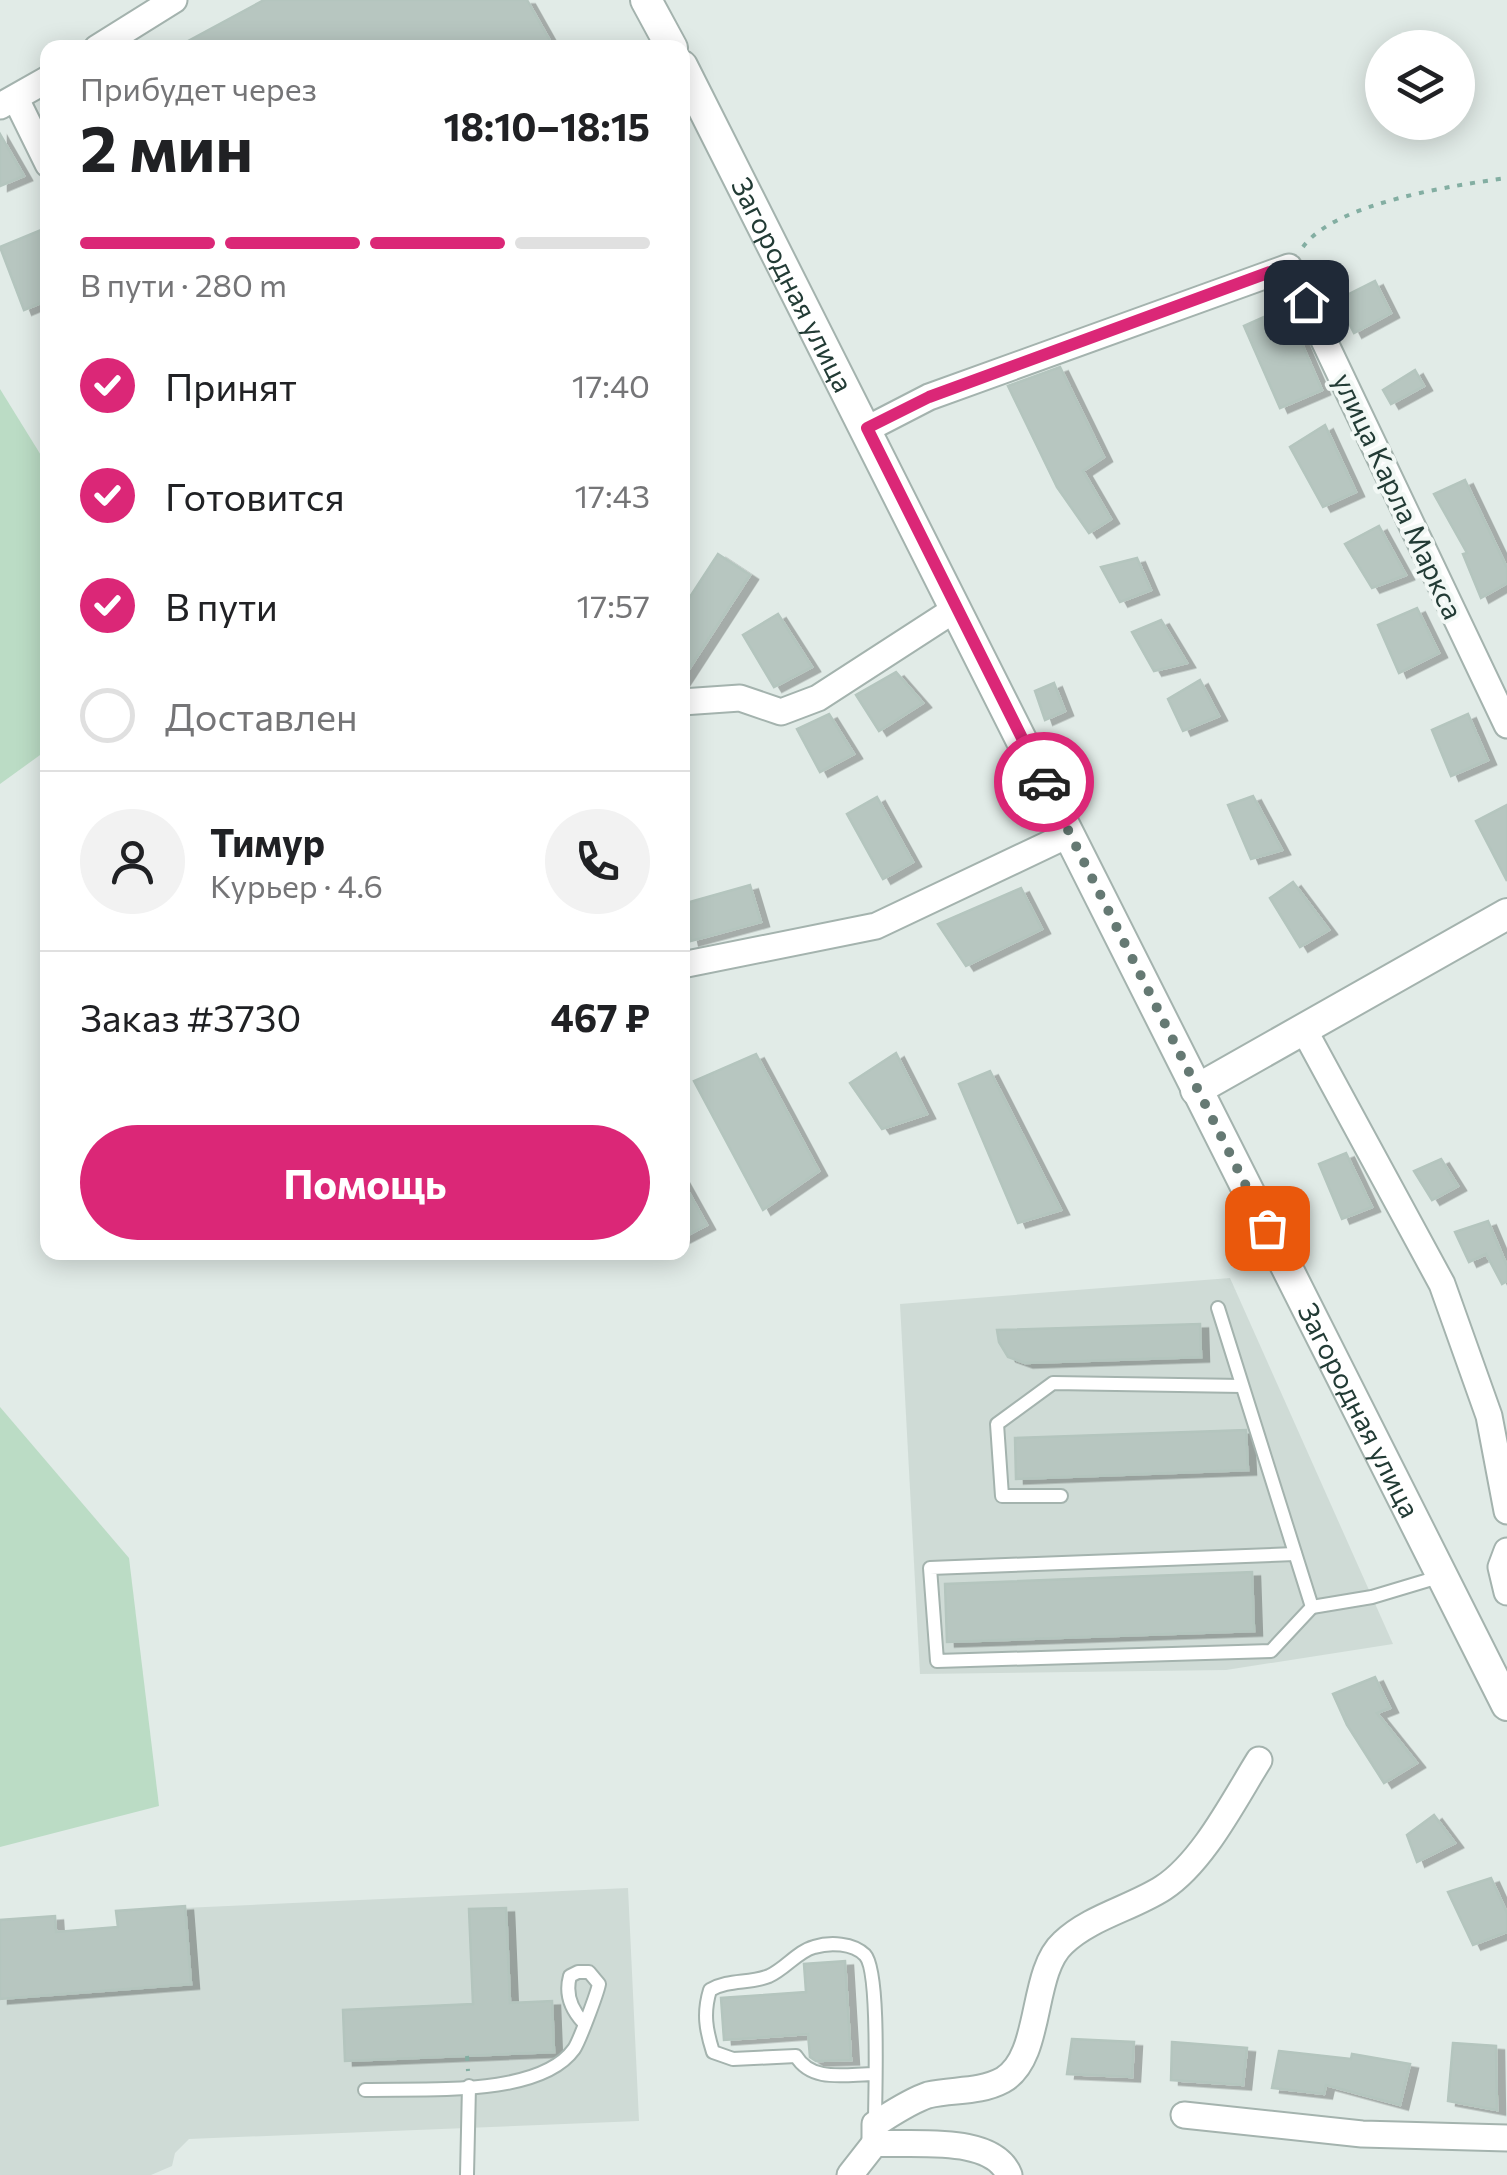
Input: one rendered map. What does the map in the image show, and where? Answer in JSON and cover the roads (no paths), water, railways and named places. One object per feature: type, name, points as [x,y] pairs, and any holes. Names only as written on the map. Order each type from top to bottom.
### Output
[{"type":"street","points":[[110,40],[174,0]]},
{"type":"street","points":[[646,0],[668,40]]},
{"type":"street","name":"Загородная улица","points":[[690,82],[1507,1704]]},
{"type":"street","points":[[40,83],[8,103],[40,152]]},
{"type":"street","name":"улица Карла Маркса","points":[[867,428],[929,397],[1289,268],[1507,725]]},
{"type":"street","points":[[690,701],[740,698],[781,712],[818,698],[957,608]]},
{"type":"street","points":[[690,963],[876,926],[1070,834]]},
{"type":"street","points":[[1196,1090],[1507,914]]},
{"type":"street","points":[[1303,1028],[1442,1284],[1489,1416],[1507,1511]]},
{"type":"street","points":[[1507,1551],[1501,1567],[1507,1592]]},
{"type":"street","points":[[850,2175],[875,2134],[928,2096],[966,2092],[1005,2079],[1021,2058],[1047,1970],[1061,1944],[1165,1886],[1190,1862],[1217,1826],[1259,1760]]},
{"type":"street","points":[[1184,2115],[1362,2134],[1507,2138]]},
{"type":"street","points":[[875,2134],[968,2146],[994,2154],[1009,2175]]},
{"type":"lane","points":[[1218,1308],[1312,1607]]},
{"type":"lane","points":[[1061,1496],[1002,1496],[997,1424],[1053,1382],[1242,1386]]},
{"type":"lane","points":[[1295,1554],[930,1568],[937,1661],[1272,1651],[1312,1607],[1372,1597],[1444,1575]]},
{"type":"lane","points":[[874,2074],[814,2074],[803,2068],[796,2056],[733,2058],[713,2052],[706,2031],[705,2006],[710,1990],[722,1983],[768,1976],[812,1947],[846,1944],[866,1956],[874,1975],[875,2134]]},
{"type":"lane","points":[[365,2090],[469,2086],[532,2078],[558,2064],[576,2048],[583,2022]]},
{"type":"lane","points":[[467,2175],[469,2086]]}]
